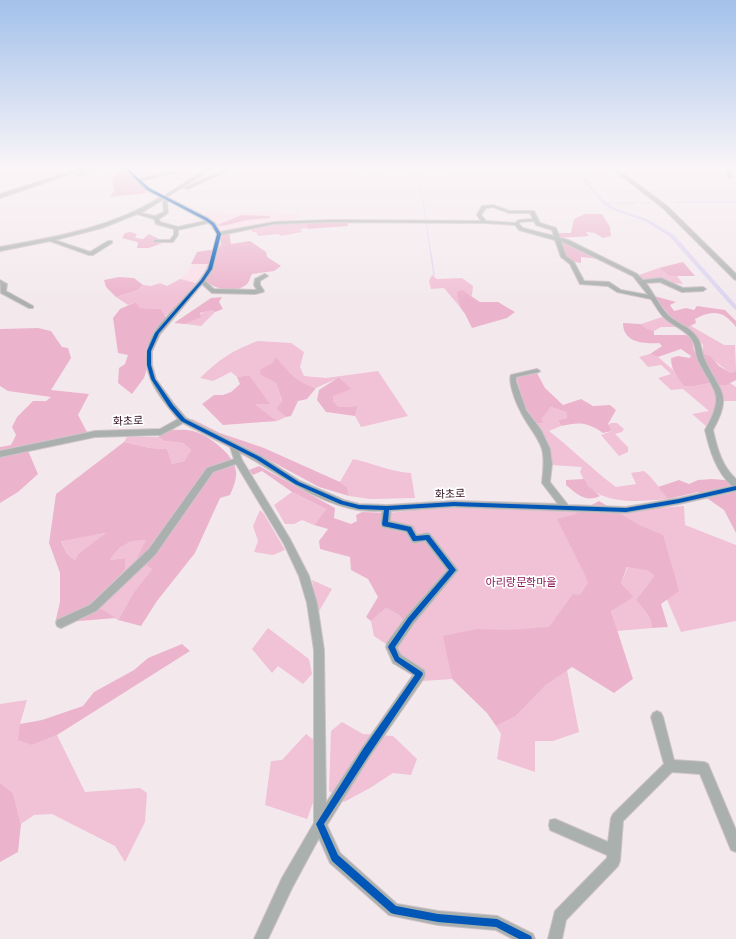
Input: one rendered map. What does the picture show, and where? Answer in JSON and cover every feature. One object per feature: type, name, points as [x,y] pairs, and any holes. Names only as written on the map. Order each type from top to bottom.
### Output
[{"type":"main road","points":[[670,212],[736,278]]},
{"type":"main road","points":[[675,212],[697,231],[736,272]]},
{"type":"street","points":[[0,249],[51,240],[112,223],[137,213],[156,218],[166,212]]},
{"type":"street","points":[[183,420],[171,406],[153,379],[149,365],[149,351],[157,333],[202,281],[213,263],[219,234],[209,221],[192,212]]},
{"type":"street","points":[[481,212],[479,215],[485,222]]},
{"type":"street","points":[[508,212],[532,212],[541,226],[554,229],[564,256],[572,263],[582,283],[609,284],[619,291],[651,297]]},
{"type":"street","points":[[156,218],[158,223],[176,229],[209,221]]},
{"type":"street","points":[[219,234],[274,223],[329,221],[485,222],[516,224],[519,221],[536,220]]},
{"type":"street","points":[[516,224],[521,229],[566,241],[635,275],[643,282],[651,297],[672,323],[690,333],[697,341],[700,357],[719,390],[722,401],[715,419],[708,430],[714,451],[726,477],[736,484]]},
{"type":"street","points":[[156,241],[171,241],[176,235],[176,229]]},
{"type":"street","points":[[51,240],[91,254],[110,242]]},
{"type":"street","points":[[202,281],[212,291],[255,292],[261,291],[257,285],[257,280],[265,276]]},
{"type":"street","points":[[643,282],[661,280],[682,290],[703,289]]},
{"type":"street","points":[[0,282],[4,284],[3,292],[31,308]]},
{"type":"street","points":[[537,371],[513,376],[513,381],[520,403],[546,449],[548,464],[546,483],[565,507]]},
{"type":"street","name":"화초로","points":[[0,454],[95,434],[160,432],[183,420],[258,458],[297,484],[328,498],[359,507],[387,508],[454,504],[626,510],[679,501],[736,488]]},
{"type":"street","points":[[232,445],[238,460],[287,542],[304,576],[312,603],[319,650],[320,824],[335,858],[394,910],[438,918],[498,924],[528,939]]},
{"type":"street","points":[[61,623],[93,608],[152,552],[210,470],[238,460]]},
{"type":"street","points":[[261,939],[287,883],[320,824],[366,752],[420,674],[397,659],[391,647],[410,620],[453,570],[427,537],[415,539],[409,529],[385,524],[387,508]]},
{"type":"street","points":[[657,717],[670,766]]},
{"type":"street","points":[[555,939],[560,916],[613,861],[617,818],[670,766],[704,768],[736,845]]},
{"type":"street","points":[[555,825],[614,851]]},
{"type":"shaded area","points":[[211,212],[220,212],[226,214],[242,212],[299,213],[298,219],[292,220],[292,222],[275,223],[222,233],[215,224],[204,215]]},
{"type":"shaded area","points":[[585,214],[602,214],[610,227],[611,236],[603,238],[595,233],[586,232],[589,236],[559,238],[558,233],[571,233],[574,219]]},
{"type":"shaded area","points":[[242,215],[270,216],[270,218],[247,220],[223,226],[217,225]]},
{"type":"shaded area","points":[[328,221],[347,222],[348,226],[307,229],[307,224]]},
{"type":"shaded area","points":[[130,232],[137,234],[135,238],[143,239],[149,234],[165,242],[149,248],[137,248],[137,242],[122,238],[125,233]]},
{"type":"shaded area","points":[[229,233],[231,244],[250,241],[266,252],[267,257],[281,266],[274,271],[252,274],[248,283],[238,289],[226,290],[209,284],[205,281],[207,271],[213,270],[219,247],[221,245],[221,235]]},
{"type":"shaded area","points":[[562,241],[600,259],[581,257],[581,263],[575,262],[566,256]]},
{"type":"shaded area","points":[[209,250],[214,251],[210,264],[191,264],[197,252]]},
{"type":"shaded area","points":[[683,262],[695,276],[669,276],[659,268]]},
{"type":"shaded area","points":[[191,264],[210,264],[203,277],[196,283],[180,279],[187,272]]},
{"type":"shaded area","points":[[119,277],[134,278],[143,285],[138,290],[116,297],[106,287],[104,280]]},
{"type":"shaded area","points":[[462,290],[480,302],[498,302],[515,312],[507,318],[472,328],[460,307],[457,292]]},
{"type":"shaded area","points":[[654,296],[676,302],[670,305],[674,311],[686,308],[694,310],[697,306],[725,310],[736,321],[736,327],[726,317],[717,313],[712,313],[695,319],[696,323],[687,328],[674,321]]},
{"type":"shaded area","points":[[222,297],[219,302],[223,309],[215,312],[212,310],[200,313],[201,317],[185,324],[174,323],[211,298]]},
{"type":"shaded area","points":[[136,302],[140,308],[161,309],[165,316],[166,327],[154,335],[150,341],[154,348],[144,378],[132,394],[118,383],[119,368],[125,364],[128,355],[118,353],[113,318],[120,309]]},
{"type":"shaded area","points":[[623,323],[641,324],[654,331],[654,335],[686,335],[692,340],[694,351],[710,356],[719,366],[731,373],[736,371],[736,380],[725,386],[710,383],[695,386],[684,386],[673,370],[671,358],[678,356],[690,358],[691,356],[681,349],[658,357],[650,354],[662,346],[659,343],[635,341],[627,335],[624,330]]},
{"type":"shaded area","points":[[38,328],[51,331],[62,347],[68,348],[71,358],[51,390],[89,394],[78,415],[87,432],[26,446],[38,474],[18,492],[0,503],[0,447],[11,445],[16,435],[12,427],[17,417],[33,401],[46,401],[51,397],[8,391],[0,386],[0,329]]},
{"type":"shaded area","points":[[276,357],[293,376],[316,388],[307,399],[298,401],[291,416],[286,417],[276,409],[282,401],[276,383],[261,375],[260,370],[272,363]]},
{"type":"shaded area","points":[[537,373],[545,388],[563,405],[581,399],[593,406],[610,405],[616,410],[608,424],[612,431],[603,433],[583,424],[561,426],[558,420],[567,418],[566,412],[551,407],[541,419],[543,423],[536,423],[525,407],[516,377]]},
{"type":"shaded area","points":[[249,375],[270,404],[255,404],[277,421],[223,425],[202,404],[214,395],[223,395],[231,392],[240,384],[237,377]]},
{"type":"shaded area","points":[[339,377],[351,389],[333,396],[333,401],[339,407],[358,406],[355,416],[326,412],[317,400],[319,390]]},
{"type":"shaded area","points":[[192,419],[220,433],[264,448],[340,482],[347,487],[349,496],[319,487],[243,446],[189,421]]},
{"type":"shaded area","points":[[171,430],[187,430],[202,434],[215,442],[227,453],[235,465],[236,477],[230,495],[220,498],[195,553],[157,601],[141,626],[118,620],[134,592],[152,569],[137,558],[146,540],[129,542],[117,551],[110,560],[125,558],[125,570],[91,603],[116,618],[55,623],[60,602],[60,573],[49,543],[56,494],[124,442],[150,448],[167,449],[172,464],[184,461],[191,450],[183,443],[164,441],[158,437]],"holes":[[[106,533],[78,554],[75,560],[67,554],[61,541]]]},
{"type":"shaded area","points":[[259,466],[335,508],[334,518],[351,524],[357,521],[356,515],[362,512],[389,513],[388,523],[415,526],[416,536],[426,533],[433,536],[455,570],[408,627],[399,615],[386,608],[371,621],[366,617],[378,597],[368,579],[351,570],[350,557],[320,549],[319,541],[328,529],[314,525],[326,509],[292,492],[262,471],[253,475],[249,470]]},
{"type":"shaded area","points":[[584,479],[588,486],[600,496],[595,498],[586,498],[566,485],[566,480]]},
{"type":"shaded area","points":[[712,479],[736,481],[736,533],[724,510],[698,492],[668,499],[658,487],[679,480],[689,484],[698,480]]},
{"type":"shaded area","points":[[599,501],[639,525],[663,535],[679,591],[661,604],[668,627],[652,628],[648,616],[636,600],[654,576],[648,571],[627,567],[621,583],[634,597],[611,611],[633,679],[614,693],[572,667],[546,685],[516,716],[496,726],[487,713],[452,679],[443,636],[477,629],[509,630],[549,627],[573,594],[580,595],[588,583],[557,519],[573,515]]},
{"type":"shaded area","points":[[182,644],[190,651],[57,735],[32,745],[18,740],[20,724],[42,720],[83,706],[94,692],[134,670],[148,658]]},
{"type":"shaded area","points":[[0,783],[13,793],[21,824],[18,852],[0,862]]},
{"type":"green space","points":[[272,224],[307,224],[308,228],[300,229],[302,232],[281,236],[278,234],[258,236],[256,232],[252,232],[251,228]]},
{"type":"green space","points":[[659,268],[669,276],[677,276],[683,284],[644,280],[639,275]]},
{"type":"green space","points":[[432,275],[437,279],[462,278],[473,286],[472,296],[470,295],[459,300],[460,307],[444,288],[431,289],[429,281]]},
{"type":"green space","points":[[180,279],[196,283],[172,312],[165,316],[161,309],[140,308],[136,302],[128,305],[116,297],[138,290],[143,285],[151,286],[160,283],[167,286]]},
{"type":"green space","points":[[212,310],[215,312],[201,326],[185,324],[204,312]]},
{"type":"green space","points":[[662,317],[676,327],[661,327],[654,331],[641,324]]},
{"type":"green space","points":[[691,326],[724,345],[735,345],[736,371],[731,373],[703,354],[703,345],[687,328]]},
{"type":"green space","points":[[258,341],[291,343],[304,352],[300,367],[304,376],[326,378],[378,371],[408,416],[361,427],[355,416],[358,406],[339,407],[333,401],[333,396],[344,383],[340,377],[316,388],[293,376],[276,358],[261,375],[276,383],[282,402],[276,409],[286,417],[277,421],[255,404],[269,404],[249,375],[237,377],[231,372],[213,381],[200,378],[226,356],[240,348]]},
{"type":"green space","points":[[650,354],[658,357],[673,370],[676,376],[695,386],[710,383],[725,386],[730,383],[736,387],[736,401],[719,401],[706,426],[692,414],[709,411],[683,389],[671,390],[658,378],[671,374],[661,365],[648,367],[639,357]]},
{"type":"green space","points":[[551,407],[566,412],[567,418],[558,420],[561,426],[549,431],[607,480],[616,487],[636,484],[631,473],[644,471],[668,499],[628,501],[610,498],[601,495],[588,487],[580,472],[582,467],[552,465],[548,446],[536,423],[542,423],[540,419]]},
{"type":"green space","points":[[611,423],[617,423],[624,429],[622,432],[615,434],[628,447],[628,452],[619,456],[601,435],[612,431],[608,425]]},
{"type":"green space","points":[[127,437],[158,437],[164,441],[183,443],[191,450],[184,461],[172,464],[167,449],[150,448],[124,442]]},
{"type":"green space","points":[[353,459],[396,471],[411,473],[415,498],[370,499],[349,496],[347,487],[340,482]]},
{"type":"green space","points":[[292,492],[326,509],[314,525],[302,520],[294,524],[285,524],[274,505]]},
{"type":"green space","name":"아리랑문학마을","points":[[445,506],[621,511],[684,506],[685,525],[736,545],[736,621],[681,632],[646,551],[597,586],[555,661],[449,660],[452,679],[423,681],[388,651],[389,646],[374,636],[371,621],[386,608],[399,615],[407,627],[416,536],[388,523],[389,513]]},
{"type":"green space","points":[[260,510],[264,514],[285,550],[273,555],[254,552],[258,541],[253,526]]},
{"type":"green space","points":[[107,533],[78,554],[75,560],[67,554],[61,540]]},
{"type":"green space","points":[[146,539],[152,569],[134,592],[118,620],[91,603],[125,570],[125,558],[110,560],[117,551],[129,542]]},
{"type":"green space","points":[[628,567],[648,571],[654,576],[636,600],[648,616],[652,628],[617,631],[611,610],[634,597],[621,583]]},
{"type":"green space","points":[[312,580],[332,589],[318,613]]},
{"type":"green space","points":[[268,628],[309,659],[312,674],[303,684],[278,666],[272,673],[252,649]]},
{"type":"green space","points":[[567,670],[579,732],[553,741],[535,741],[535,772],[497,759],[501,734],[496,726],[516,716],[546,685]]},
{"type":"green space","points":[[27,700],[20,724],[32,745],[57,735],[85,792],[140,788],[147,793],[145,822],[125,862],[115,846],[52,814],[34,815],[21,824],[13,793],[0,783],[0,704]]},
{"type":"green space","points":[[342,722],[363,734],[393,736],[417,759],[411,775],[393,773],[344,802],[329,791],[331,731]]},
{"type":"green space","points":[[306,734],[315,741],[315,797],[307,819],[265,805],[271,761],[282,760]]},
{"type":"waterway","points":[[425,212],[426,220]]},
{"type":"waterway","points":[[622,212],[646,220],[672,236],[736,308]]},
{"type":"waterway","points":[[426,223],[431,255]]},
{"type":"waterway","points":[[431,254],[434,275]]},
{"type":"cycle path","points":[[192,212],[213,224],[219,234],[210,269],[202,281],[157,333],[149,351],[149,365],[153,379],[171,406],[183,420],[258,458],[297,483],[342,503],[359,507],[387,508],[454,504],[626,510],[679,501],[736,488]]},
{"type":"cycle path","points":[[387,508],[385,524],[409,529],[415,539],[427,537],[453,570],[410,620],[391,647],[397,659],[420,674],[366,752],[320,824],[335,858],[394,910],[438,918],[497,923],[528,939]]}]
